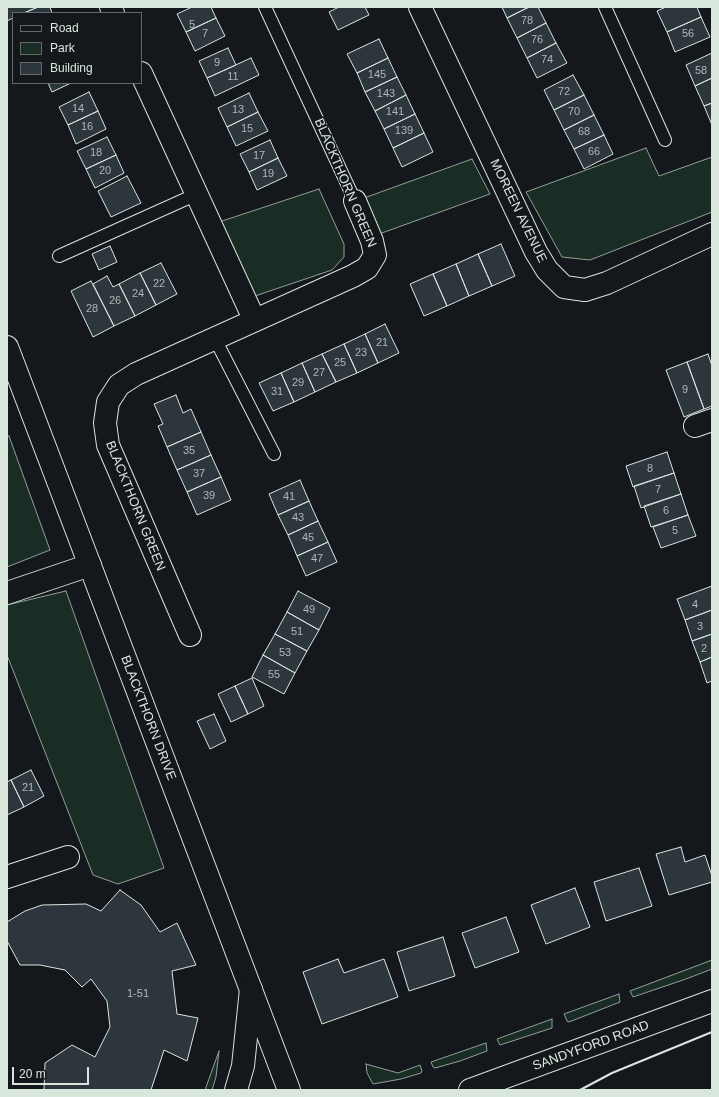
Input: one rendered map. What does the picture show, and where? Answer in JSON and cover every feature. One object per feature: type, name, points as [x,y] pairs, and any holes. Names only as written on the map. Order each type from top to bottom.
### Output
[{"type":"street","name":"MOREEN AVENUE","points":[[420,7],[536,252],[547,270],[564,287],[586,290],[607,283],[712,234]]},
{"type":"street","points":[[142,75],[254,319]]},
{"type":"street","name":"BLACKTHORN GREEN","points":[[190,635],[108,445],[105,423],[108,402],[119,385],[136,374],[254,319],[353,276],[367,268],[375,256],[372,241],[355,201]]},
{"type":"street","name":"BLACKTHORN DRIVE","points":[[7,347],[289,1090]]},
{"type":"street","points":[[7,593],[90,565]]},
{"type":"street","points":[[7,877],[68,857]]},
{"type":"street","points":[[236,1090],[243,1066],[251,989]]},
{"type":"street","name":"SANDYFORD ROAD","points":[[470,1090],[712,1001]]},
{"type":"lane","name":"BLACKTHORN GREEN","points":[[265,7],[355,201]]},
{"type":"lane","points":[[606,7],[665,140]]},
{"type":"lane","points":[[59,256],[197,194]]},
{"type":"lane","points":[[214,338],[274,454]]},
{"type":"green space","points":[[646,148],[659,176],[712,157],[712,212],[590,260],[562,257],[526,192]]},
{"type":"green space","points":[[472,159],[490,194],[379,234],[364,198]]},
{"type":"green space","points":[[319,189],[344,244],[344,257],[332,270],[249,298],[213,224]]},
{"type":"green space","points":[[9,436],[50,550],[7,567],[7,437]]},
{"type":"green space","points":[[66,591],[164,868],[118,884],[93,875],[7,655],[7,605]]},
{"type":"green space","points":[[712,960],[712,969],[686,979],[633,997],[630,991]]},
{"type":"green space","points":[[619,994],[620,1002],[569,1022],[567,1021],[564,1014]]},
{"type":"green space","points":[[552,1019],[552,1028],[500,1045],[497,1039]]},
{"type":"green space","points":[[486,1043],[487,1051],[460,1061],[435,1068],[431,1062]]},
{"type":"green space","points":[[219,1051],[216,1077],[212,1090],[205,1090]]},
{"type":"green space","points":[[366,1064],[398,1073],[420,1065],[422,1071],[421,1073],[401,1079],[373,1084],[367,1073]]},
{"type":"building","points":[[7,7],[38,7],[26,12],[12,12],[12,18],[7,21]]},
{"type":"building","points":[[38,7],[50,7],[52,12],[26,12]]},
{"type":"building","points":[[192,7],[211,7],[216,18],[186,32],[177,14]]},
{"type":"building","points":[[339,7],[365,7],[369,15],[338,30],[329,12]]},
{"type":"building","points":[[502,7],[529,7],[507,18]]},
{"type":"building","points":[[529,7],[538,7],[546,23],[517,38],[507,18]]},
{"type":"building","points":[[666,7],[697,7],[701,17],[667,32],[657,11]]},
{"type":"building","points":[[701,17],[710,37],[675,52],[667,32]]},
{"type":"building","points":[[216,18],[225,36],[195,51],[186,32]]},
{"type":"building","points":[[546,23],[556,43],[527,58],[517,38]]},
{"type":"building","points":[[379,39],[388,58],[357,73],[347,54]]},
{"type":"building","points":[[556,43],[567,63],[537,78],[527,58]]},
{"type":"building","points":[[228,48],[236,65],[207,78],[199,61]]},
{"type":"building","points":[[712,53],[712,78],[695,86],[686,65]]},
{"type":"building","points":[[251,58],[259,75],[215,96],[207,78]]},
{"type":"building","points":[[388,58],[397,77],[365,92],[357,73]]},
{"type":"building","points":[[573,75],[584,95],[554,110],[544,90]]},
{"type":"building","points":[[397,77],[406,95],[375,111],[365,92]]},
{"type":"building","points":[[712,78],[712,103],[704,106],[695,86]]},
{"type":"building","points":[[48,84],[69,84],[52,92]]},
{"type":"building","points":[[89,92],[98,111],[68,125],[59,107]]},
{"type":"building","points":[[249,93],[258,112],[227,127],[218,108]]},
{"type":"building","points":[[406,95],[415,114],[384,129],[375,111]]},
{"type":"building","points":[[584,95],[594,115],[564,130],[554,110]]},
{"type":"building","points":[[712,103],[712,125],[704,106]]},
{"type":"building","points":[[98,111],[106,129],[76,144],[68,125]]},
{"type":"building","points":[[258,112],[268,131],[236,146],[227,127]]},
{"type":"building","points":[[415,114],[424,133],[393,148],[384,129]]},
{"type":"building","points":[[594,115],[604,135],[574,149],[564,130]]},
{"type":"building","points":[[424,133],[433,152],[402,167],[393,148]]},
{"type":"building","points":[[604,135],[613,154],[584,169],[574,149]]},
{"type":"building","points":[[107,137],[116,155],[86,169],[77,151]]},
{"type":"building","points":[[270,140],[278,158],[249,172],[240,154]]},
{"type":"building","points":[[116,155],[124,173],[95,188],[86,169]]},
{"type":"building","points":[[278,158],[287,176],[257,190],[249,172]]},
{"type":"building","points":[[127,176],[141,203],[111,217],[98,191]]},
{"type":"building","points":[[501,244],[515,276],[492,286],[478,254]]},
{"type":"building","points":[[110,246],[117,262],[99,270],[92,254]]},
{"type":"building","points":[[478,254],[492,286],[469,296],[456,264]]},
{"type":"building","points":[[161,263],[177,294],[156,305],[140,273]]},
{"type":"building","points":[[456,264],[469,296],[447,306],[433,274]]},
{"type":"building","points":[[140,273],[156,305],[135,316],[119,284]]},
{"type":"building","points":[[433,274],[447,306],[424,316],[410,284]]},
{"type":"building","points":[[107,276],[113,287],[119,284],[135,316],[114,326],[93,284]]},
{"type":"building","points":[[91,281],[114,326],[93,337],[71,291]]},
{"type":"building","points":[[385,324],[399,353],[378,363],[365,334]]},
{"type":"building","points":[[365,334],[378,363],[357,373],[344,344]]},
{"type":"building","points":[[344,344],[357,373],[336,382],[322,354]]},
{"type":"building","points":[[322,354],[336,382],[315,392],[302,363]]},
{"type":"building","points":[[708,354],[712,366],[712,406],[704,409],[687,362]]},
{"type":"building","points":[[687,362],[704,409],[684,417],[666,370]]},
{"type":"building","points":[[302,363],[315,392],[294,402],[281,373]]},
{"type":"building","points":[[281,373],[294,402],[273,411],[259,383]]},
{"type":"building","points":[[176,395],[183,413],[191,409],[201,432],[167,447],[158,426],[163,424],[154,404]]},
{"type":"building","points":[[201,432],[211,455],[177,470],[167,447]]},
{"type":"building","points":[[667,452],[674,473],[633,487],[626,466]]},
{"type":"building","points":[[211,455],[221,477],[187,492],[177,470]]},
{"type":"building","points":[[674,473],[681,494],[641,508],[634,486]]},
{"type":"building","points":[[221,477],[231,500],[197,515],[187,492]]},
{"type":"building","points":[[300,480],[309,501],[278,515],[269,494]]},
{"type":"building","points":[[681,494],[688,515],[651,527],[644,506]]},
{"type":"building","points":[[309,501],[318,521],[288,535],[278,515]]},
{"type":"building","points":[[688,515],[696,536],[661,548],[653,527]]},
{"type":"building","points":[[318,521],[328,542],[297,556],[288,535]]},
{"type":"building","points":[[328,542],[337,562],[306,576],[297,556]]},
{"type":"building","points":[[712,586],[712,610],[685,620],[677,599]]},
{"type":"building","points":[[298,591],[330,608],[319,630],[287,612]]},
{"type":"building","points":[[712,610],[712,634],[692,641],[685,620]]},
{"type":"building","points":[[287,612],[319,630],[307,651],[275,634]]},
{"type":"building","points":[[275,634],[307,651],[295,673],[263,655]]},
{"type":"building","points":[[712,634],[712,657],[700,662],[692,641]]},
{"type":"building","points":[[263,655],[295,673],[284,694],[252,677]]},
{"type":"building","points":[[712,657],[712,681],[707,683],[700,662]]},
{"type":"building","points":[[252,678],[264,706],[248,714],[235,686]]},
{"type":"building","points":[[235,686],[248,714],[231,722],[218,694]]},
{"type":"building","points":[[214,714],[226,741],[210,749],[197,721]]},
{"type":"building","points":[[31,770],[44,796],[24,807],[11,780]]},
{"type":"building","points":[[11,780],[24,807],[7,815],[7,782]]},
{"type":"building","points":[[681,847],[685,862],[705,855],[712,876],[712,882],[669,895],[656,854]]},
{"type":"building","points":[[639,868],[652,906],[606,921],[594,882]]},
{"type":"building","points":[[575,888],[590,927],[546,944],[531,905]]},
{"type":"building","points":[[120,890],[141,905],[160,932],[177,923],[196,965],[172,971],[177,1014],[198,1018],[187,1061],[164,1050],[151,1090],[42,1090],[44,1089],[45,1063],[72,1045],[95,1057],[110,1027],[107,1001],[91,979],[82,987],[65,970],[40,965],[20,965],[7,941],[7,922],[25,911],[42,905],[86,904],[101,911]]},
{"type":"building","points":[[506,917],[519,952],[475,968],[462,933]]},
{"type":"building","points":[[443,937],[455,976],[409,991],[397,952]]},
{"type":"building","points":[[338,959],[344,973],[384,959],[398,997],[322,1024],[303,972]]},
{"type":"wall","points":[[580,1090],[612,1073],[712,1032]]}]
